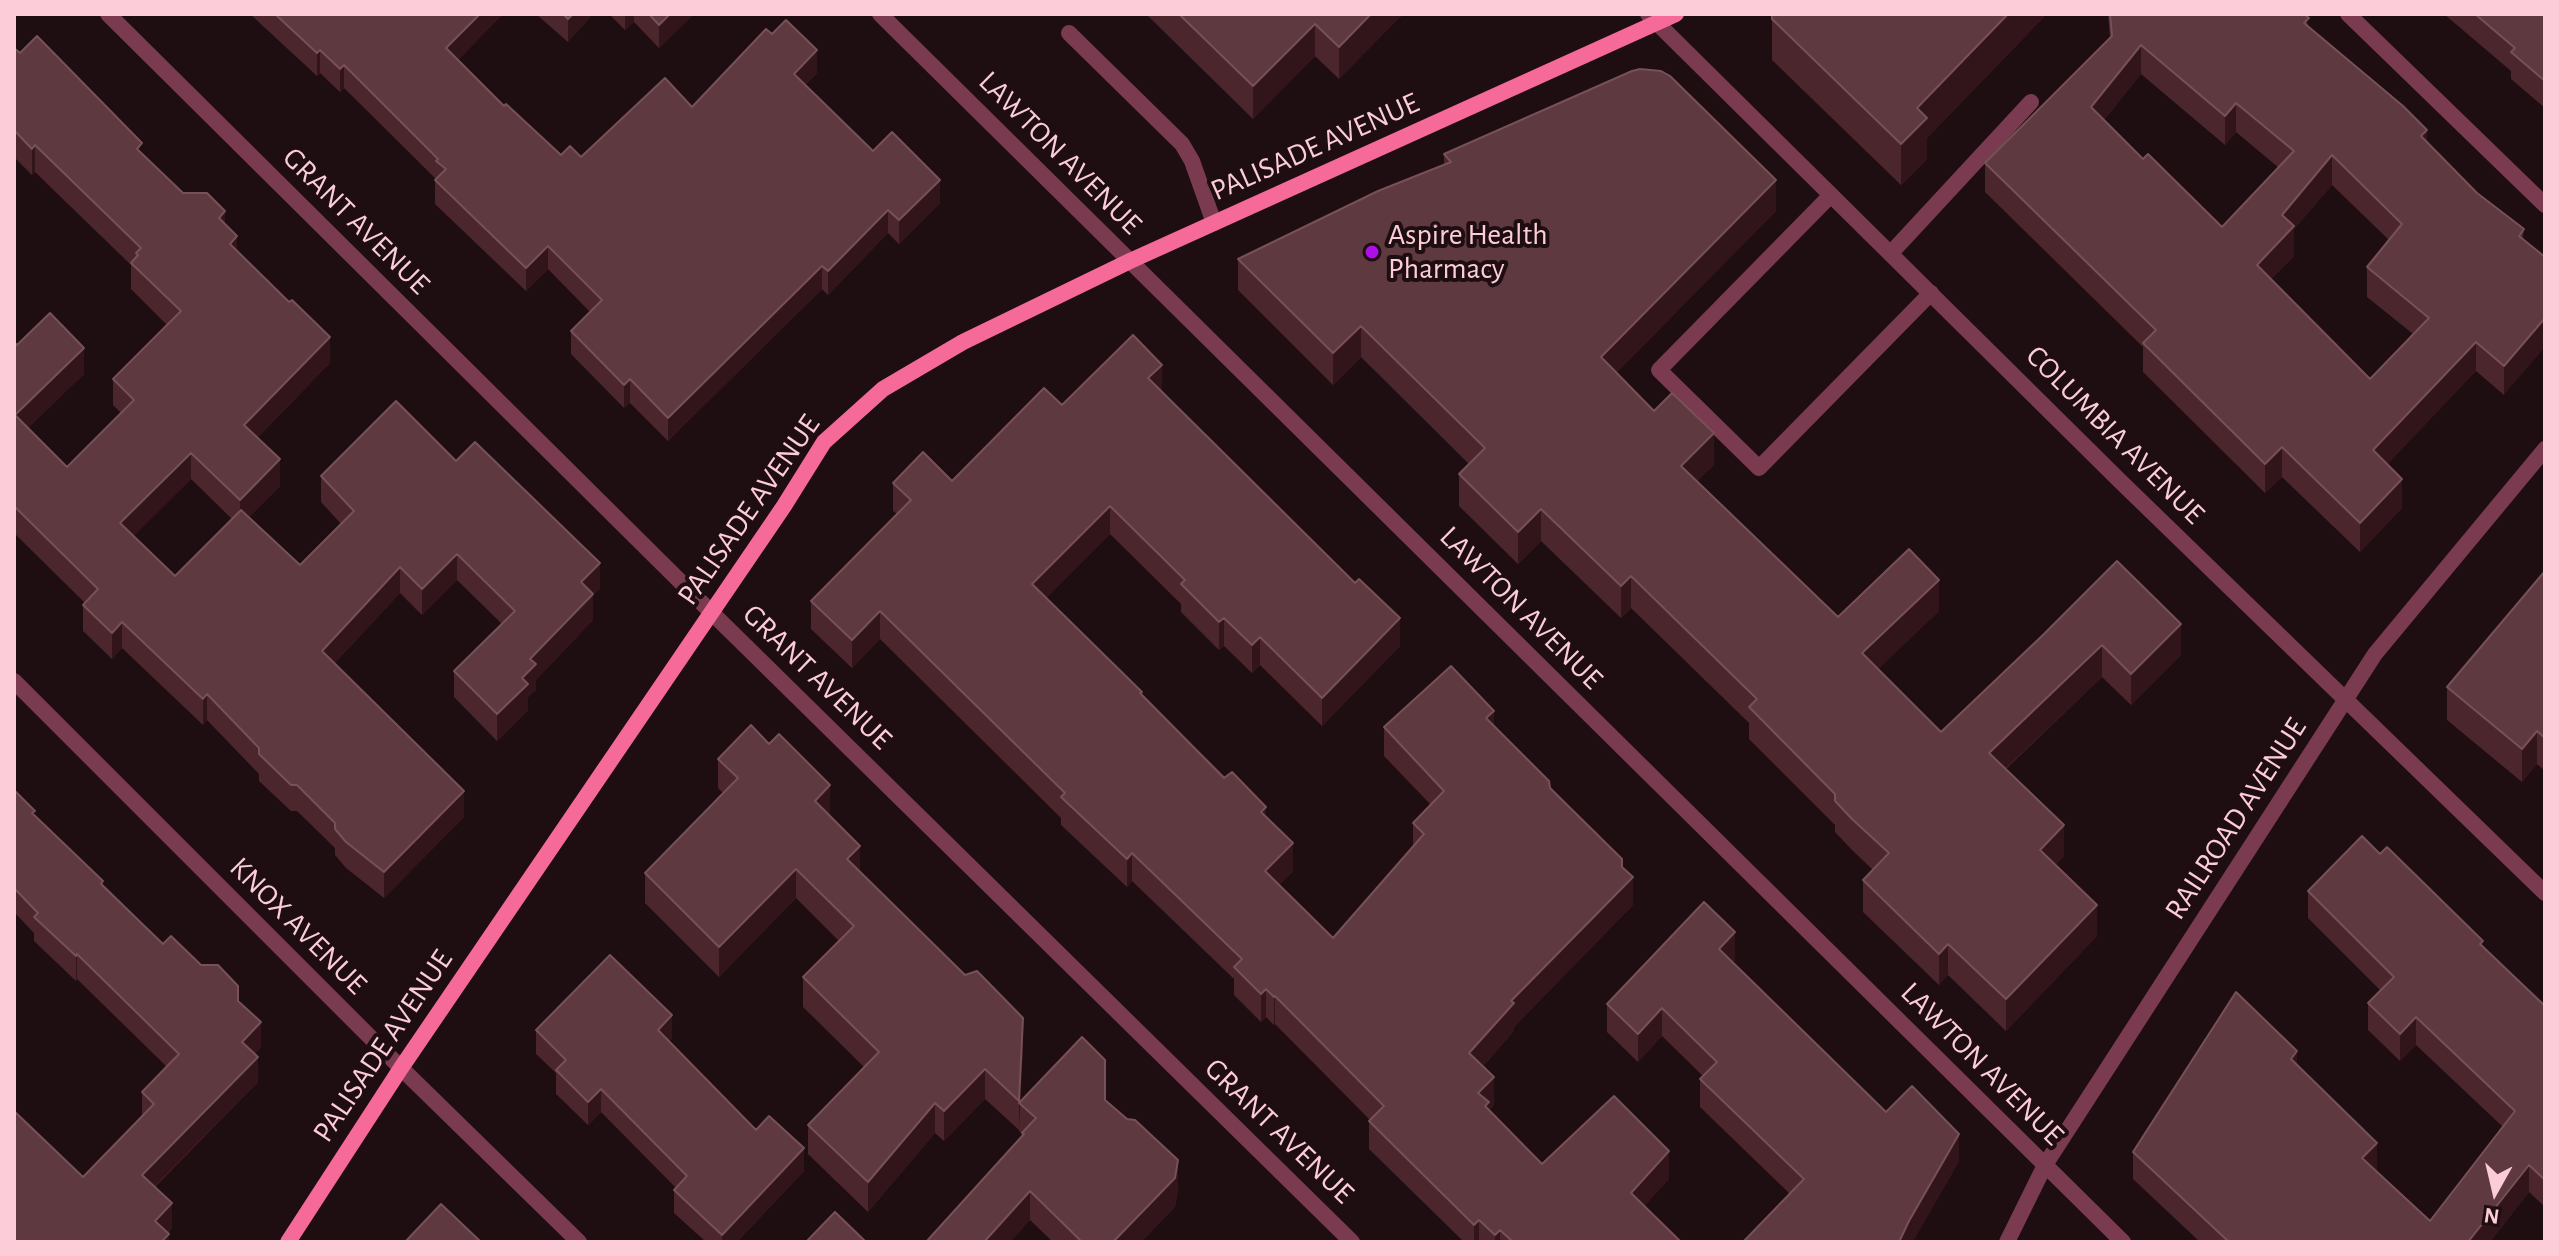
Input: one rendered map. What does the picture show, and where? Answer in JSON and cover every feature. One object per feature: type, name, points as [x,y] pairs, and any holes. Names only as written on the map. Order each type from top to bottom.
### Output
[{"type":"main road","name":"PALISADE AVENUE","points":[[288,1242],[401,1068],[784,506],[824,442],[883,389],[963,342],[1130,261],[1653,18],[1676,14]]},
{"type":"street","name":"GRANT AVENUE","points":[[108,14],[1352,1242]]},
{"type":"street","name":"LAWTON AVENUE","points":[[880,14],[2123,1242]]},
{"type":"street","points":[[2348,14],[2545,205]]},
{"type":"street","name":"COLUMBIA AVENUE","points":[[1653,18],[2119,480],[2545,893]]},
{"type":"street","points":[[1069,33],[1182,144],[1192,161],[1214,223]]},
{"type":"street","points":[[1891,253],[2031,102]]},
{"type":"street","points":[[1831,195],[1659,370],[1759,468],[1931,293]]},
{"type":"street","name":"RAILROAD AVENUE","points":[[2007,1242],[2045,1165],[2375,654],[2545,449]]},
{"type":"street","name":"KNOX AVENUE","points":[[14,681],[579,1242]]},
{"type":"building","points":[[275,14],[480,14],[446,48],[504,106],[506,104],[561,155],[570,146],[581,157],[665,78],[692,107],[766,29],[772,34],[786,20],[817,50],[794,74],[873,151],[892,132],[940,180],[899,220],[888,210],[828,271],[822,266],[668,418],[630,379],[624,385],[571,331],[602,300],[548,246],[526,268],[435,180],[446,169],[436,161],[438,159],[344,65],[340,69],[320,50],[317,53]]},
{"type":"building","points":[[649,14],[670,14],[659,25]]},
{"type":"building","points":[[1179,14],[1371,14],[1339,47],[1315,24],[1253,86]]},
{"type":"building","points":[[1772,14],[2008,14],[1917,108],[1927,118],[1901,144],[1772,19]]},
{"type":"building","points":[[2110,14],[2304,14],[2309,18],[2304,23],[2403,106],[2427,130],[2421,136],[2477,193],[2524,229],[2519,236],[2545,257],[2545,318],[2504,366],[2476,342],[2373,450],[2402,479],[2360,523],[2282,447],[2265,464],[2143,343],[2156,330],[1985,163],[2112,36]],"holes":[[[2141,45],[2225,116],[2236,103],[2294,151],[2222,227],[2148,154],[2143,159],[2091,107]],[[2332,155],[2402,224],[2367,267],[2429,318],[2370,379],[2257,265],[2294,226],[2282,215]]]},
{"type":"building","points":[[2475,14],[2545,14],[2545,81],[2511,52],[2515,48]]},
{"type":"building","points":[[37,36],[142,143],[137,149],[183,193],[207,193],[225,211],[219,218],[237,236],[230,244],[330,337],[244,425],[280,459],[240,500],[191,453],[120,523],[175,576],[241,510],[300,565],[354,511],[321,476],[396,401],[456,461],[475,442],[600,563],[581,582],[593,594],[530,659],[536,664],[522,678],[528,684],[497,714],[454,671],[515,611],[457,554],[422,589],[400,567],[322,651],[464,791],[384,872],[346,842],[335,829],[335,823],[297,785],[291,785],[259,754],[259,748],[207,694],[203,699],[122,622],[112,633],[83,605],[98,589],[14,506],[14,342],[17,345],[50,313],[84,348],[15,415],[67,467],[134,400],[113,379],[181,311],[131,263],[141,248],[35,145],[32,149],[14,130],[14,48],[20,53]]},
{"type":"building","points":[[1640,69],[1661,71],[1670,76],[1776,180],[1601,357],[1654,411],[1672,393],[1714,433],[1681,466],[1838,617],[1909,549],[1939,580],[1862,653],[1941,732],[2117,561],[2181,624],[2131,674],[2102,645],[1989,753],[2064,825],[2040,850],[2097,905],[2006,999],[1948,944],[1939,954],[1863,880],[1889,853],[1852,819],[1835,801],[1835,794],[1749,707],[1757,699],[1631,576],[1621,586],[1541,509],[1518,532],[1459,474],[1485,448],[1361,326],[1333,353],[1238,259],[1378,191],[1451,162],[1444,154]]},
{"type":"building","points":[[1133,335],[1162,365],[1148,378],[1355,583],[1359,579],[1400,618],[1322,698],[1260,637],[1252,645],[1224,618],[1219,622],[1181,584],[1185,580],[1110,506],[1032,584],[1224,778],[1232,772],[1266,807],[1261,812],[1293,843],[1265,871],[1333,938],[1424,834],[1413,823],[1444,791],[1384,727],[1451,666],[1494,711],[1486,718],[1549,781],[1550,788],[1622,859],[1622,867],[1633,877],[1511,1001],[1514,1003],[1469,1053],[1494,1077],[1478,1093],[1489,1102],[1485,1106],[1542,1164],[1614,1096],[1669,1151],[1631,1193],[1681,1242],[1513,1242],[1500,1230],[1495,1235],[1479,1220],[1474,1225],[1369,1121],[1384,1106],[1275,996],[1266,989],[1261,994],[1234,967],[1242,959],[1132,853],[1127,859],[1061,797],[1065,793],[880,611],[852,640],[811,601],[911,500],[893,483],[923,452],[952,481],[1044,388],[1062,405]]},
{"type":"building","points":[[2545,571],[2545,738],[2537,731],[2522,749],[2447,687]]},
{"type":"building","points":[[751,725],[769,744],[779,734],[830,785],[815,801],[860,846],[847,859],[965,975],[977,971],[1023,1018],[1019,1101],[985,1069],[944,1111],[935,1103],[868,1182],[808,1125],[879,1052],[803,977],[854,926],[796,869],[719,947],[645,873],[738,778],[718,759]]},
{"type":"building","points":[[14,790],[35,811],[32,813],[163,944],[171,936],[201,965],[218,965],[238,986],[238,1001],[261,1022],[242,1042],[258,1057],[142,1175],[172,1203],[155,1221],[169,1234],[161,1242],[14,1242],[14,1111],[83,1177],[154,1104],[142,1092],[179,1054],[77,954],[34,917],[38,913],[14,888]]},
{"type":"building","points":[[2362,836],[2380,854],[2387,847],[2483,941],[2480,944],[2545,1006],[2545,1180],[2529,1165],[2468,1242],[2229,1242],[2133,1152],[2236,992],[2297,1051],[2291,1059],[2377,1143],[2362,1158],[2430,1221],[2515,1111],[2416,1017],[2400,1034],[2368,1003],[2394,977],[2308,891]]},
{"type":"building","points":[[1704,902],[1735,932],[1719,949],[1886,1112],[1912,1086],[1959,1134],[1899,1242],[1743,1242],[1804,1179],[1700,1079],[1717,1062],[1662,1008],[1638,1034],[1607,1004]]},
{"type":"building","points":[[610,955],[672,1015],[658,1030],[756,1130],[769,1116],[804,1148],[722,1235],[674,1190],[687,1176],[601,1089],[588,1102],[556,1070],[566,1060],[536,1030]]},
{"type":"building","points":[[1082,1037],[1105,1060],[1105,1100],[1127,1119],[1135,1120],[1178,1160],[1175,1178],[1113,1242],[1082,1242],[1030,1191],[984,1242],[926,1242],[1024,1134],[1036,1118],[1019,1103]]},
{"type":"building","points":[[441,1204],[481,1242],[405,1242]]},
{"type":"building","points":[[835,1212],[866,1242],[806,1242]]},
{"type":"place","name":"Aspire Health Pharmacy","points":[[1372,252]]}]
